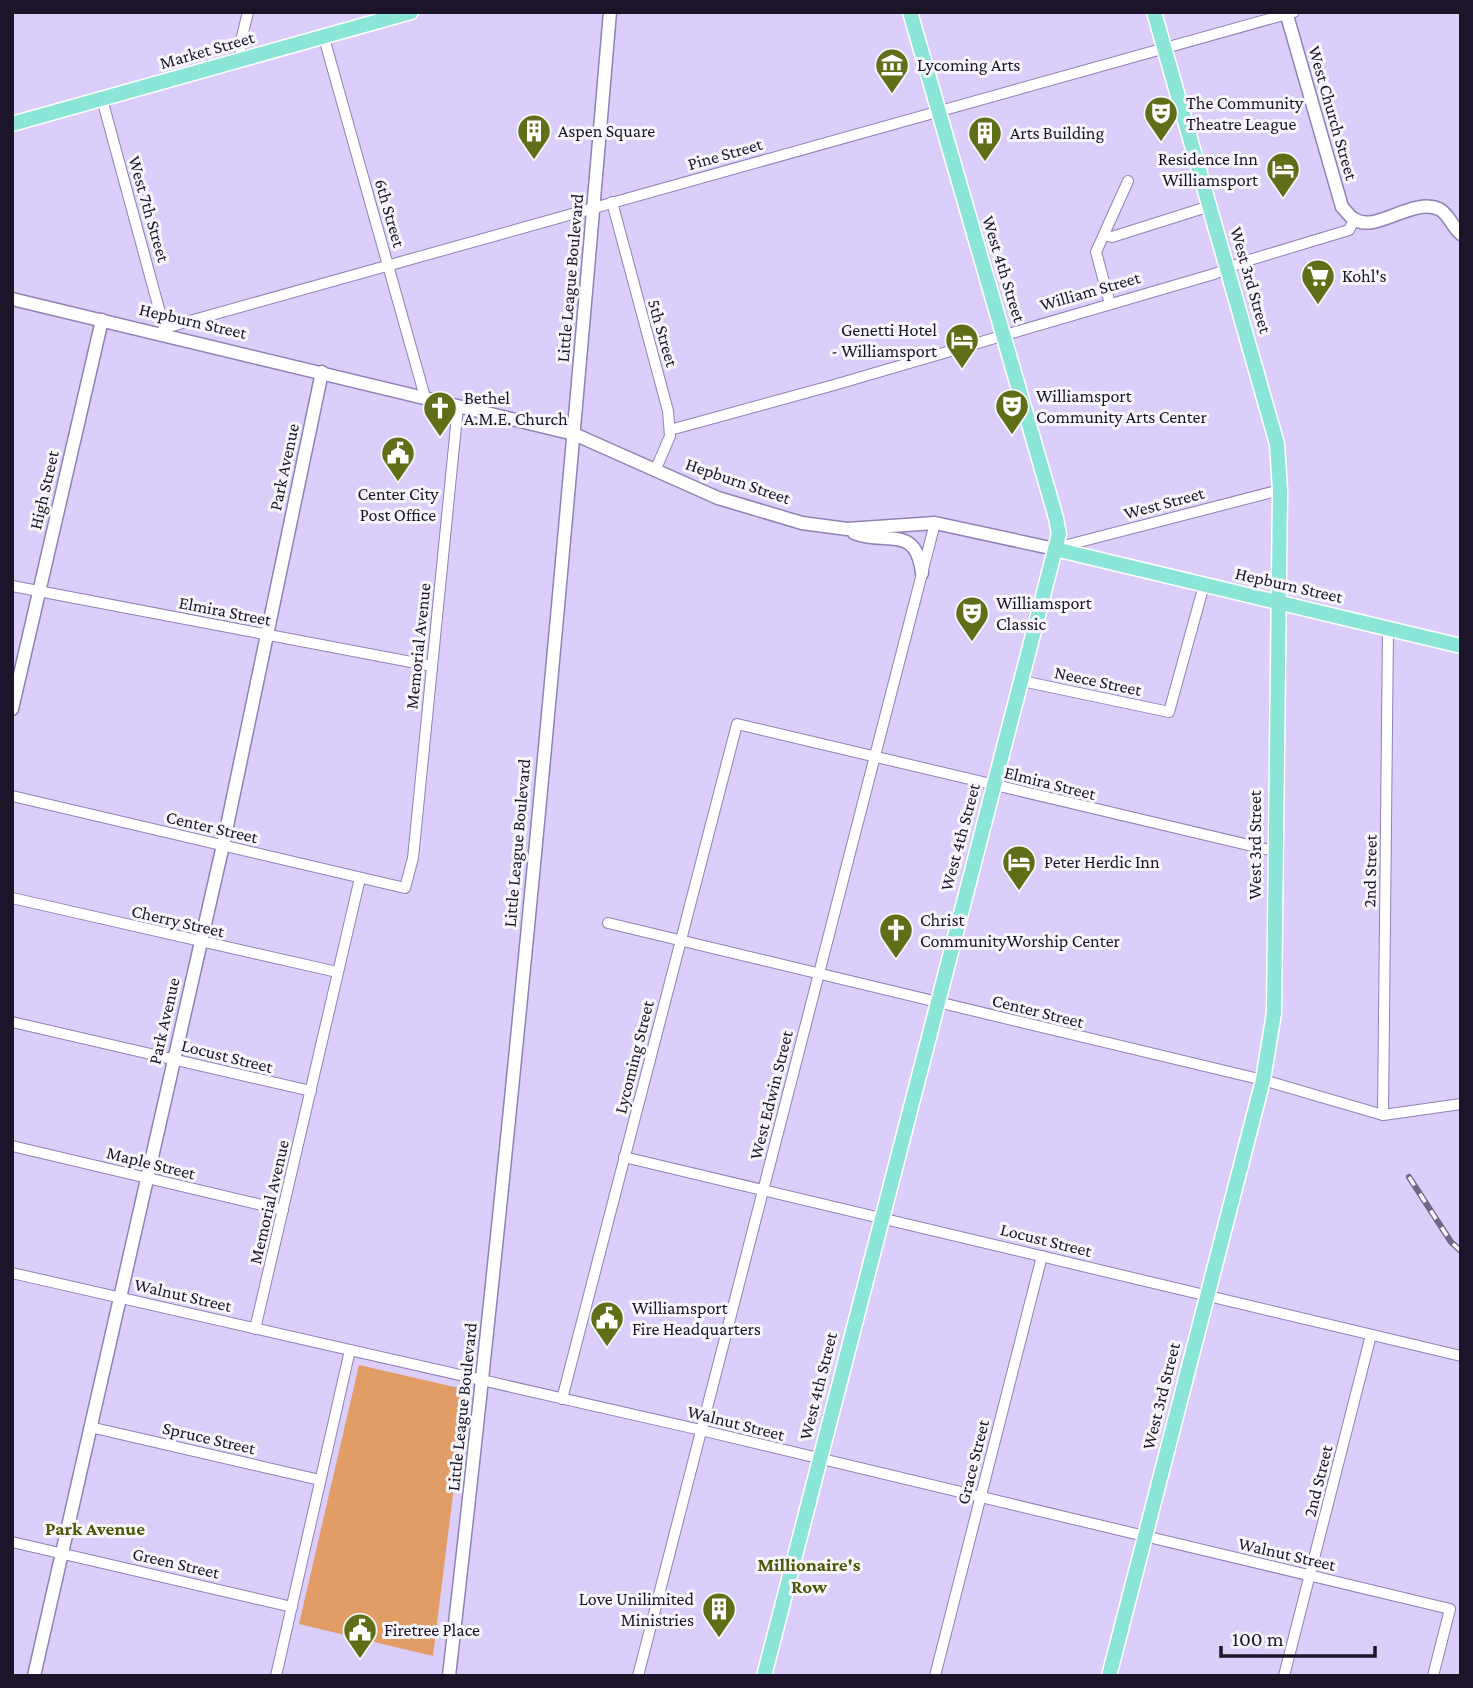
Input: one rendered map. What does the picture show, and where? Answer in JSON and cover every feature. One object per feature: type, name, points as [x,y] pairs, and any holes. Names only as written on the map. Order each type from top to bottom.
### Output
[{"type":"main road","name":"Market Street","points":[[12,124],[411,12]]},
{"type":"main road","name":"West 4th Street","points":[[764,1676],[1059,534],[1004,334],[909,12]]},
{"type":"main road","name":"West 3rd Street","points":[[1109,1676],[1263,1080],[1274,1013],[1279,455],[1274,428],[1154,12]]},
{"type":"main road","name":"Hepburn Street","points":[[1055,549],[1461,646]]},
{"type":"street","points":[[241,60],[240,46],[248,12]]},
{"type":"street","name":"Little League Boulevard","points":[[449,1676],[483,1380],[574,434],[610,12]]},
{"type":"street","name":"Pine Street","points":[[165,331],[388,265],[1289,13]]},
{"type":"street","name":"West Church Street","points":[[1289,13],[1342,207],[1354,220]]},
{"type":"street","name":"6th Street","points":[[324,38],[425,397]]},
{"type":"street","name":"West 7th Street","points":[[102,99],[165,331]]},
{"type":"street","points":[[1110,304],[1096,253],[1128,181]]},
{"type":"street","name":"5th Street","points":[[612,202],[662,386],[670,430],[655,471]]},
{"type":"street","points":[[1104,234],[1112,237],[1210,206]]},
{"type":"street","name":"William Street","points":[[670,430],[834,385],[1228,268],[1349,230],[1354,220],[1375,222],[1404,210],[1429,207],[1441,209],[1461,234]]},
{"type":"street","name":"Hepburn Street","points":[[12,299],[102,320],[165,331],[574,434],[718,498],[813,525],[847,529],[936,523],[1055,549]]},
{"type":"street","name":"High Street","points":[[12,709],[102,320]]},
{"type":"street","name":"Park Avenue","points":[[34,1676],[223,845],[322,372]]},
{"type":"street","name":"Memorial Avenue","points":[[405,888],[413,858],[458,406]]},
{"type":"street","name":"West Street","points":[[1055,549],[1280,490]]},
{"type":"street","name":"West Edwin Street","points":[[638,1676],[936,523]]},
{"type":"street","points":[[847,529],[869,539],[894,537],[910,543],[918,552],[922,573]]},
{"type":"street","name":"Neece Street","points":[[1021,681],[1169,712],[1204,585]]},
{"type":"street","name":"Elmira Street","points":[[12,586],[432,666]]},
{"type":"street","name":"2nd Street","points":[[1383,1115],[1388,629]]},
{"type":"street","name":"Elmira Street","points":[[737,724],[1274,851]]},
{"type":"street","name":"Lycoming Street","points":[[562,1399],[737,724]]},
{"type":"street","name":"Center Street","points":[[12,796],[405,888]]},
{"type":"street","name":"Memorial Avenue","points":[[255,1329],[360,878]]},
{"type":"street","name":"Cherry Street","points":[[12,898],[337,972]]},
{"type":"street","name":"Center Street","points":[[608,923],[1263,1080],[1383,1115],[1461,1104]]},
{"type":"street","name":"Locust Street","points":[[12,1022],[311,1091]]},
{"type":"street","name":"Maple Street","points":[[12,1146],[283,1210]]},
{"type":"street","name":"Locust Street","points":[[624,1157],[1461,1356]]},
{"type":"street","name":"Grace Street","points":[[935,1676],[1042,1256]]},
{"type":"street","name":"Walnut Street","points":[[12,1273],[701,1430],[1450,1609],[1433,1676]]},
{"type":"street","name":"2nd Street","points":[[1284,1676],[1371,1335]]},
{"type":"street","points":[[276,1676],[350,1350]]},
{"type":"street","name":"Spruce Street","points":[[90,1427],[320,1480]]},
{"type":"street","name":"Green Street","points":[[12,1542],[292,1607]]},
{"type":"shaded area","points":[[359,1365],[459,1388],[465,1398],[433,1656],[299,1624]]},
{"type":"railway","points":[[1409,1177],[1451,1242],[1461,1251]]},
{"type":"place","name":"Lycoming Arts","points":[[892,95]]},
{"type":"place","name":"The Community Theatre League","points":[[1161,143]]},
{"type":"place","name":"Aspen Square","points":[[534,161]]},
{"type":"place","name":"Arts Building","points":[[985,163]]},
{"type":"place","name":"Residence Inn Williamsport","points":[[1283,199]]},
{"type":"place","name":"Kohl's","points":[[1318,306]]},
{"type":"place","name":"Genetti Hotel - Williamsport","points":[[962,370]]},
{"type":"place","name":"Williamsport Community Arts Center","points":[[1012,436]]},
{"type":"place","name":"Bethel A.M.E. Church","points":[[440,438]]},
{"type":"place","name":"Center City Post Office","points":[[398,483]]},
{"type":"place","name":"Williamsport Classic","points":[[972,643]]},
{"type":"place","name":"Peter Herdic Inn","points":[[1019,892]]},
{"type":"place","name":"Christ CommunityWorship Center","points":[[896,960]]},
{"type":"place","name":"Williamsport Fire Headquarters","points":[[607,1348]]},
{"type":"place","name":"Love Unilimited Ministries","points":[[719,1639]]},
{"type":"place","name":"Firetree Place","points":[[360,1660]]},
{"type":"district","name":"Park Avenue","points":[[95,1528]]},
{"type":"district","name":"Millionaire's Row","points":[[809,1575]]}]
